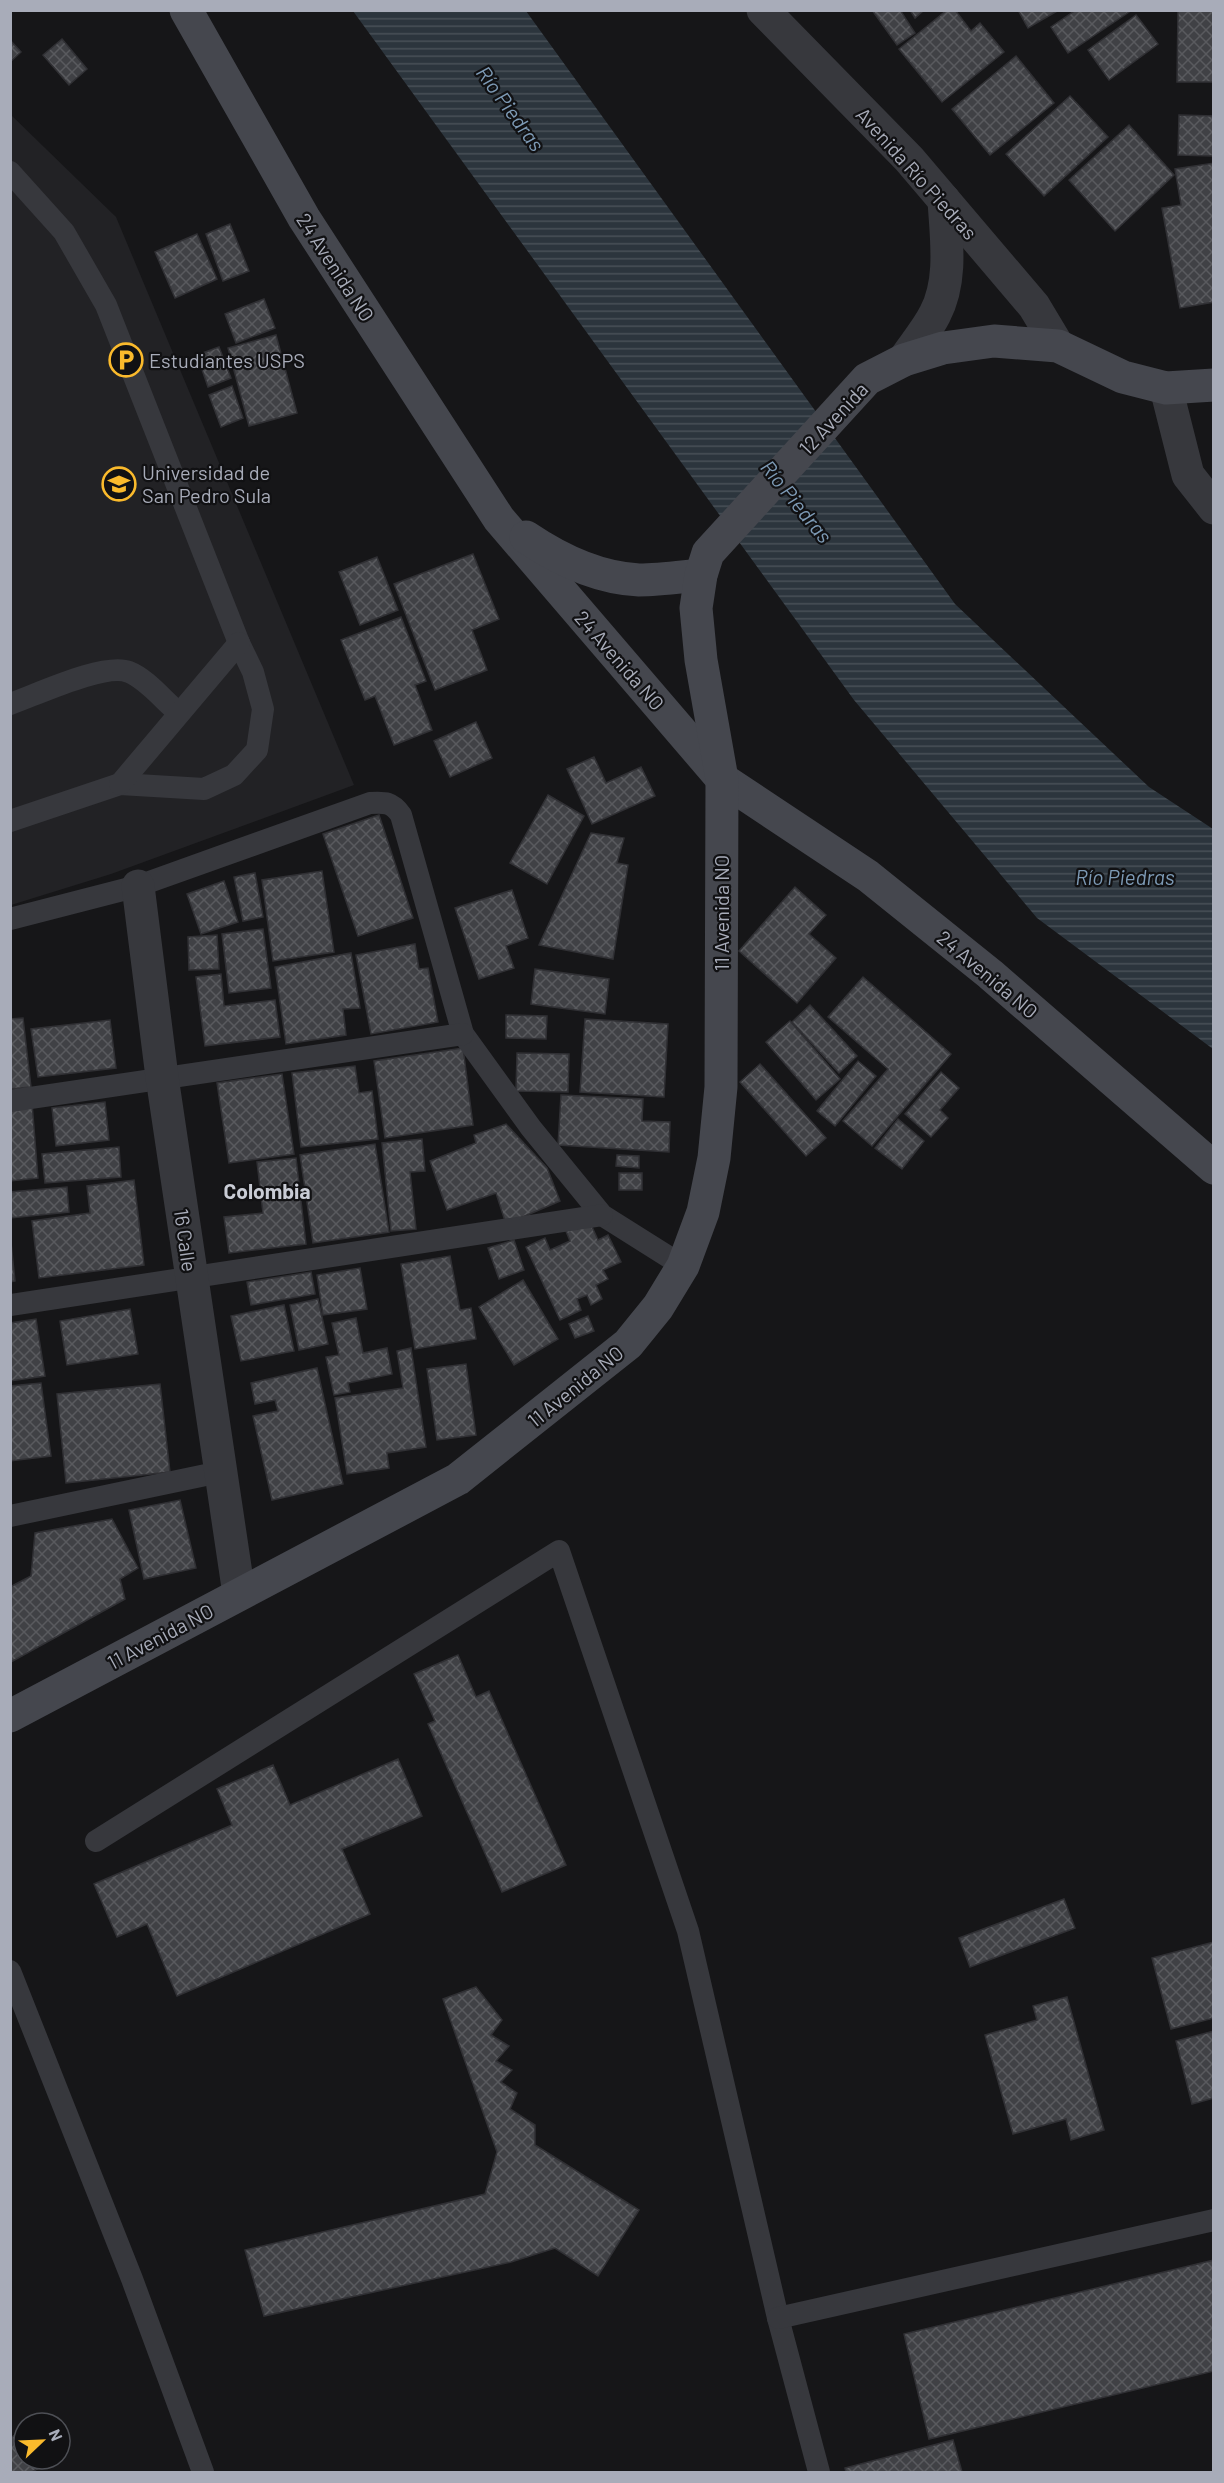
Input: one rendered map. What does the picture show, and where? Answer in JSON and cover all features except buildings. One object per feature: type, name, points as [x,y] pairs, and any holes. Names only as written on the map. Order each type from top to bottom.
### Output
[{"type":"street","name":"24 Avenida NO","points":[[186,10],[304,218],[498,519],[722,779],[868,876],[990,974],[1214,1168]]},
{"type":"street","name":"Avenida Río Piedras","points":[[763,10],[909,159],[1034,306],[1058,346]]},
{"type":"street","points":[[904,360],[936,313],[944,285],[947,261],[944,200]]},
{"type":"street","name":"12 Avenida","points":[[704,564],[867,379],[904,360],[943,348],[994,341],[1058,346],[1123,376],[1166,388],[1214,385]]},
{"type":"street","points":[[1166,388],[1188,475],[1214,508]]},
{"type":"street","points":[[498,519],[556,558],[594,572],[638,580],[704,564],[696,608],[700,660],[722,779]]},
{"type":"street","name":"11 Avenida NO","points":[[10,1716],[458,1479],[628,1344],[658,1307],[683,1266],[703,1212],[714,1158],[721,1087],[722,779]]},
{"type":"street","name":"16 Calle","points":[[138,885],[162,1077],[239,1594]]},
{"type":"lane","points":[[10,172],[64,232],[106,305],[238,643],[253,672],[263,709],[257,750],[234,775],[204,789],[120,784],[10,820]]},
{"type":"lane","points":[[120,784],[238,643]]},
{"type":"lane","points":[[10,704],[117,669],[130,672],[179,713]]},
{"type":"lane","points":[[10,919],[138,885],[370,803],[386,802],[395,806],[401,815],[463,1034],[531,1128],[602,1215],[683,1266]]},
{"type":"lane","points":[[10,1101],[463,1034]]},
{"type":"lane","points":[[10,1305],[602,1215]]},
{"type":"lane","points":[[10,1516],[220,1473]]},
{"type":"lane","points":[[96,1841],[559,1551],[688,1931],[778,2318],[819,2472]]},
{"type":"lane","points":[[10,1971],[132,2279],[203,2472]]},
{"type":"lane","points":[[778,2318],[1214,2220]]},
{"type":"shaded area","name":"Universidad de San Pedro Sula","points":[[10,114],[116,217],[354,785],[111,874],[11,905]]},
{"type":"water","name":"Río Piedras","points":[[353,11],[526,11],[955,604],[1149,787],[1213,829],[1213,1049],[1037,918],[854,700]]},
{"type":"place","name":"Estudiantes USPS","points":[[126,360]]},
{"type":"place","name":"Universidad de San Pedro Sula","points":[[119,484]]},
{"type":"district","name":"Colombia","points":[[267,1190]]}]
